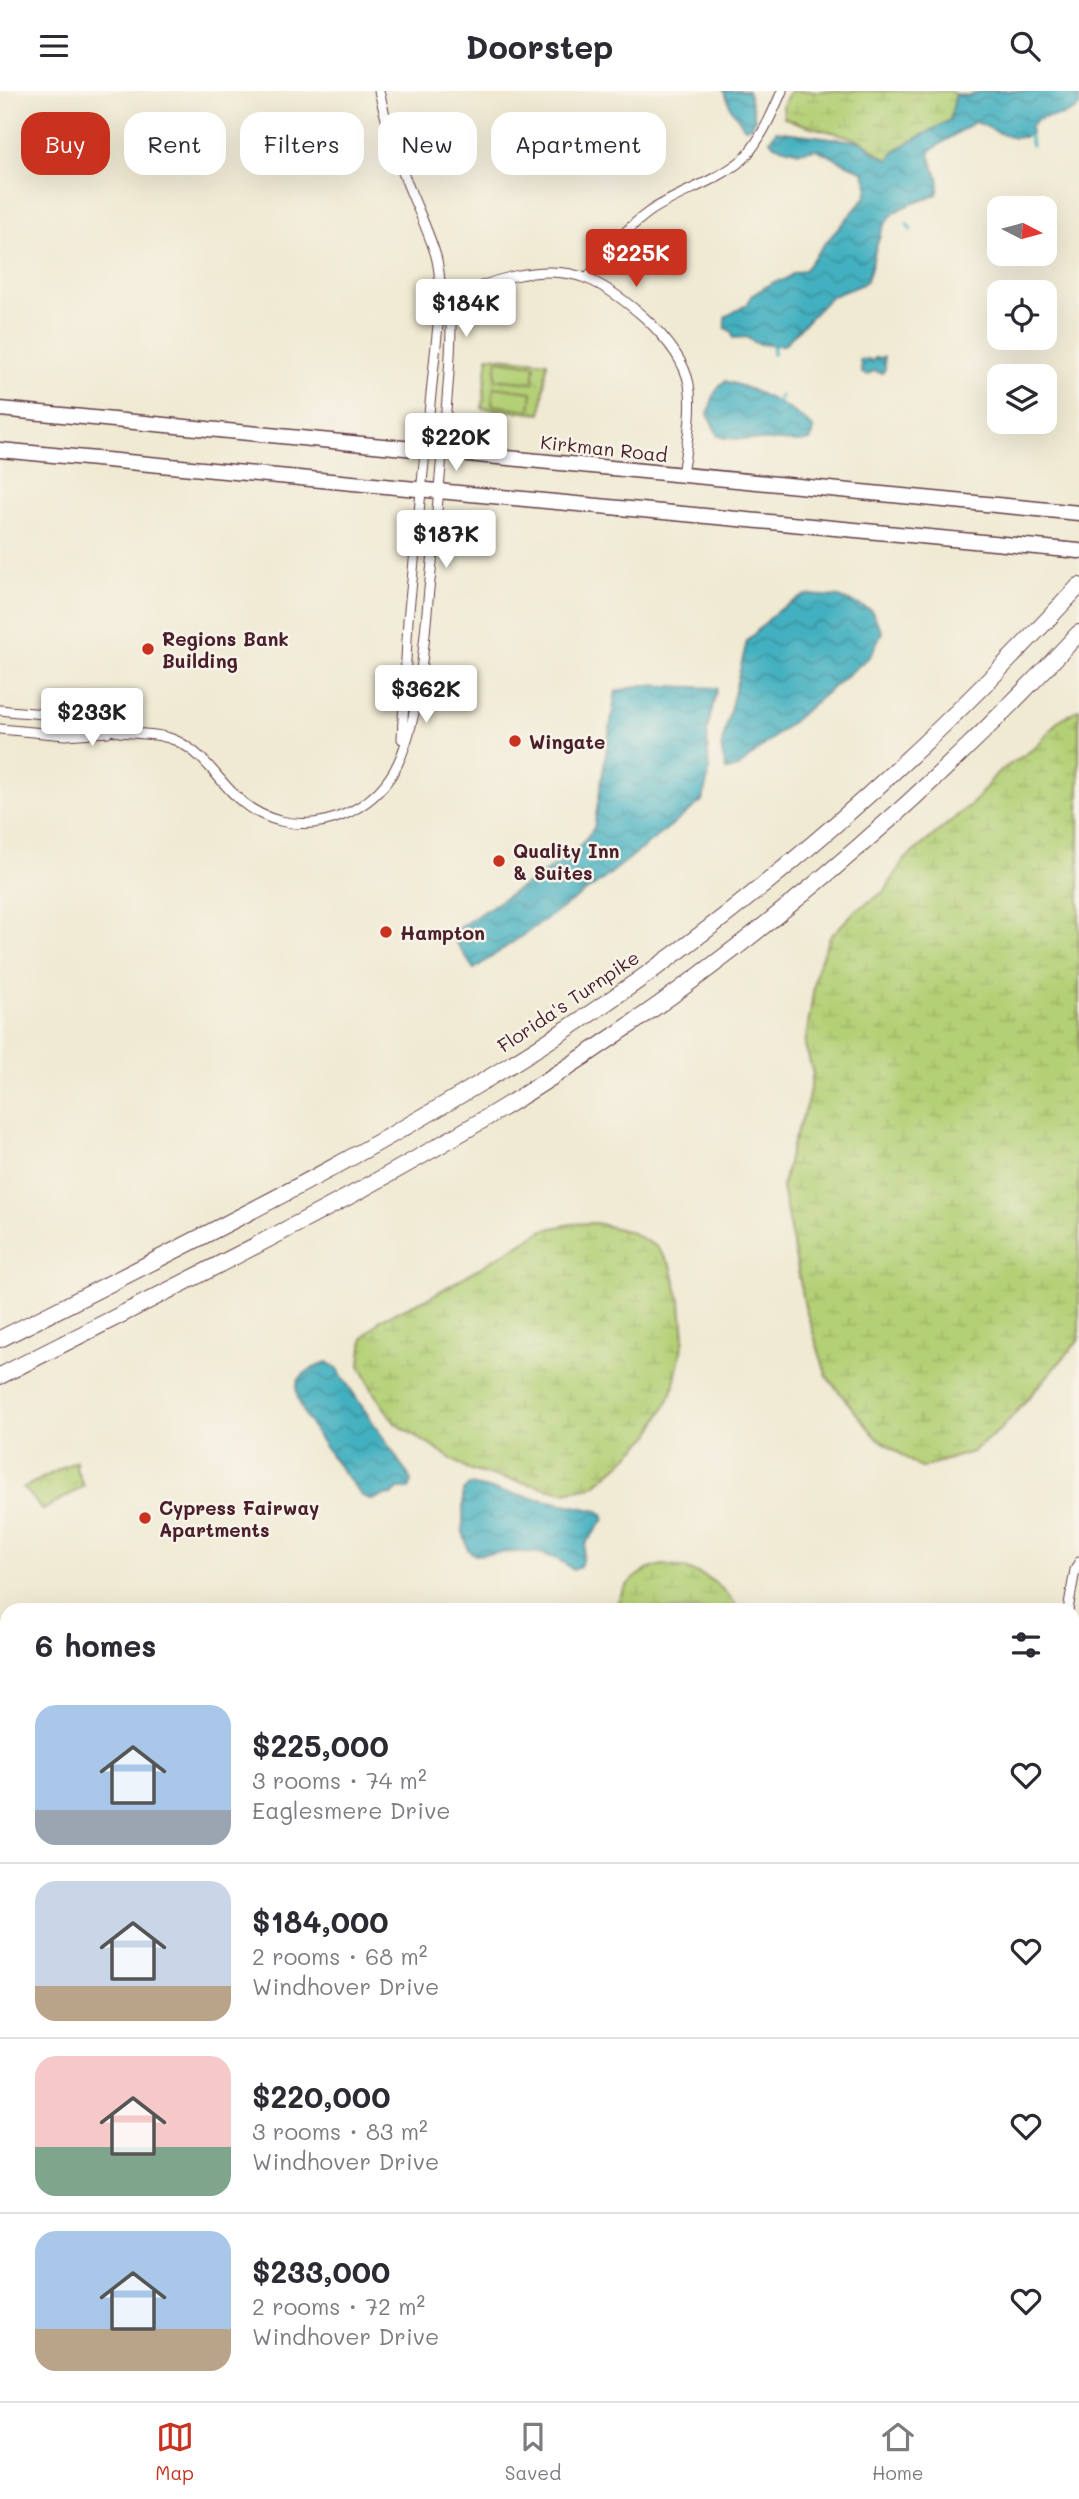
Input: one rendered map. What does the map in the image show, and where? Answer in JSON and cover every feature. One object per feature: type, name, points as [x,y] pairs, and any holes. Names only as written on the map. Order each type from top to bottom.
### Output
[{"type":"highway","name":"Florida's Turnpike","points":[[0,1339],[366,1150],[480,1083],[594,1011],[687,946],[876,790],[962,708],[1079,586]]},
{"type":"highway","points":[[0,1375],[256,1245],[381,1178],[497,1111],[612,1038],[706,971],[897,814],[984,731],[1079,633]]},
{"type":"main road","name":"Kirkman Road","points":[[0,409],[1079,513]]},
{"type":"main road","points":[[0,450],[1079,551]]},
{"type":"street","points":[[0,710],[66,717],[117,731],[162,736],[178,741],[200,757],[228,791],[245,805],[266,816],[297,823],[330,820],[363,804],[387,781],[402,751],[412,716],[423,645],[440,493],[452,325],[445,315],[436,259],[426,226],[390,137],[379,91]]},
{"type":"street","points":[[587,279],[603,256],[649,211],[696,188],[744,158],[770,119],[782,91]]},
{"type":"street","points":[[444,303],[489,283],[519,275],[556,272],[587,279],[625,300],[655,327],[678,358],[689,383],[682,475]]},
{"type":"street","points":[[402,751],[407,643],[420,491],[438,324],[445,315]]},
{"type":"street","points":[[407,643],[423,645]]},
{"type":"street","points":[[65,735],[66,717]]},
{"type":"street","points":[[0,729],[65,735],[117,731]]},
{"type":"street","points":[[1069,1603],[1074,1570],[1079,1562]]},
{"type":"green space","points":[[790,91],[949,91],[956,94],[950,120],[889,160],[861,141],[784,117],[783,105]]},
{"type":"green space","points":[[488,356],[547,362],[541,414],[482,408]]},
{"type":"green space","points":[[497,360],[535,365],[533,383],[495,379]]},
{"type":"green space","points":[[494,387],[532,392],[530,410],[492,405]]},
{"type":"green space","points":[[1079,709],[1079,1340],[1002,1428],[972,1452],[920,1468],[875,1436],[827,1377],[805,1307],[782,1187],[793,1142],[807,1105],[813,1073],[805,1045],[817,968],[830,937],[855,911],[885,891],[903,861],[975,801],[997,773],[1036,747],[1058,721]]},
{"type":"green space","points":[[596,1223],[630,1232],[657,1247],[671,1266],[681,1304],[684,1338],[672,1393],[650,1435],[592,1487],[564,1492],[469,1470],[395,1423],[374,1393],[360,1365],[363,1339],[381,1319],[430,1297],[544,1230],[571,1224]]},
{"type":"green space","points":[[76,1461],[76,1469],[84,1486],[43,1510],[23,1488]]},
{"type":"green space","points":[[663,1565],[698,1573],[716,1584],[734,1603],[617,1603],[632,1580],[654,1567]]},
{"type":"water","points":[[724,91],[748,91],[755,119],[751,126],[745,128],[731,108]]},
{"type":"water","points":[[981,91],[1079,91],[1079,107],[1072,112],[1041,119],[1030,127],[1031,134],[1023,137],[1009,137],[975,122],[931,150],[929,155],[938,178],[937,194],[904,207],[892,215],[881,231],[867,280],[863,284],[830,297],[784,345],[759,344],[747,337],[733,338],[732,332],[725,328],[725,317],[748,304],[751,296],[774,282],[805,270],[866,197],[868,187],[864,172],[816,149],[799,152],[774,145],[770,140],[776,131],[863,142],[875,153],[889,160],[895,150],[950,120],[956,94],[969,96]]},
{"type":"water","points":[[884,357],[885,369],[882,373],[862,373],[860,360],[869,359],[872,362],[875,358]]},
{"type":"water","points":[[725,381],[747,388],[795,413],[813,428],[810,440],[799,442],[718,436],[708,414],[716,391]]},
{"type":"water","points":[[806,595],[839,597],[871,610],[882,632],[870,656],[737,768],[726,770],[721,748],[747,641],[777,611]]},
{"type":"water","points":[[644,685],[717,688],[707,730],[709,774],[702,801],[601,881],[474,969],[456,942],[458,928],[574,853],[594,828],[616,691]]},
{"type":"water","points":[[327,1362],[337,1369],[412,1481],[409,1489],[398,1489],[392,1495],[372,1500],[362,1496],[310,1424],[297,1395],[297,1384],[305,1373]]},
{"type":"water","points":[[469,1485],[598,1511],[604,1515],[603,1521],[586,1543],[580,1567],[573,1570],[563,1562],[540,1553],[475,1555],[468,1550],[463,1531],[463,1491]]},
{"type":"waterway","points":[[1029,135],[1032,145]]},
{"type":"waterway","points":[[907,224],[911,230]]},
{"type":"waterway","points":[[773,354],[774,346]]},
{"type":"waterway","points":[[776,404],[781,396]]},
{"type":"place","name":"Regions Bank Building","points":[[148,649]]},
{"type":"place","name":"Wingate","points":[[515,741]]},
{"type":"place","name":"Quality Inn & Suites","points":[[499,861]]},
{"type":"place","name":"Hampton","points":[[386,932]]},
{"type":"place","name":"Cypress Fairway Apartments","points":[[145,1518]]}]
